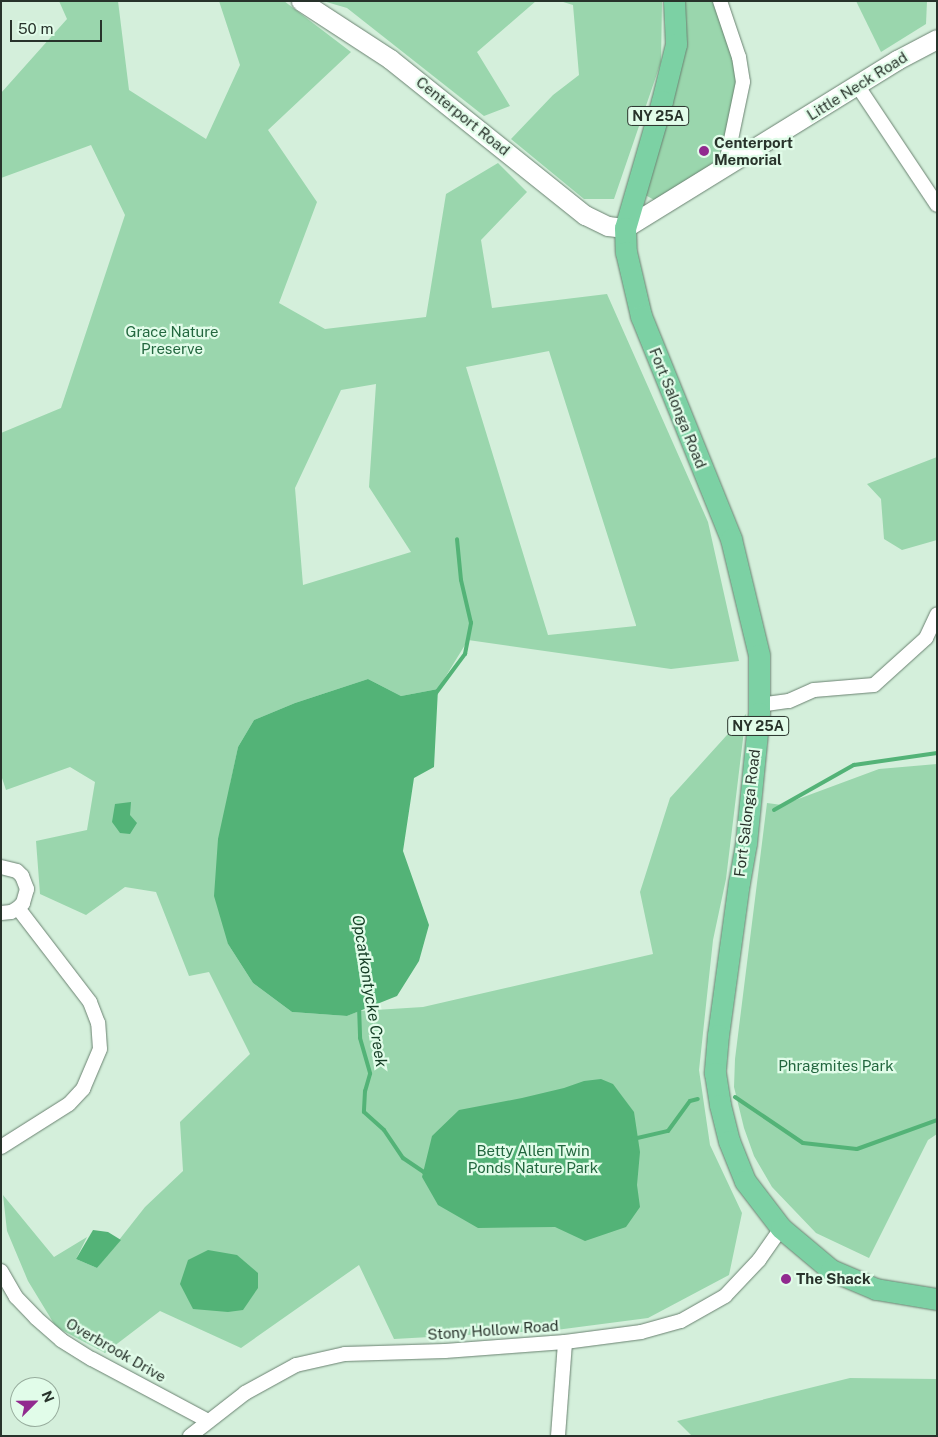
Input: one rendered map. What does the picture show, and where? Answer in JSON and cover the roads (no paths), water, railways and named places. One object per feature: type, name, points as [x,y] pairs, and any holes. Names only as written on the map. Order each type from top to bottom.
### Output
[{"type":"main road","name":"Centerport Road","points":[[301,1],[390,59],[585,215],[608,226],[625,228]]},
{"type":"main road","name":"NY 25A","points":[[625,228],[662,101],[676,44],[674,1]]},
{"type":"main road","name":"Little Neck Road","points":[[625,228],[726,168],[857,85],[937,39]]},
{"type":"main road","name":"Fort Salonga Road","points":[[625,228],[626,252],[641,316],[731,538],[758,655],[759,705],[746,843],[730,943],[715,1073],[728,1141],[745,1181],[781,1228],[831,1270],[876,1289],[937,1299]]},
{"type":"street","points":[[720,1],[738,57],[743,82],[726,168]]},
{"type":"street","points":[[857,85],[937,205]]},
{"type":"street","points":[[759,705],[789,700],[814,690],[874,685],[931,640],[937,614]]},
{"type":"street","points":[[1,867],[17,871],[26,882],[26,896],[18,908],[11,912],[1,913]]},
{"type":"street","points":[[1,1147],[70,1104],[83,1089],[100,1049],[98,1023],[90,1002],[18,908]]},
{"type":"street","name":"Stony Hollow Road","points":[[190,1436],[208,1420],[274,1376],[296,1365],[345,1354],[445,1351],[565,1342],[641,1332],[681,1321],[725,1296],[759,1260],[781,1228]]},
{"type":"street","name":"Overbrook Drive","points":[[1,1271],[16,1296],[36,1318],[62,1340],[99,1363],[208,1420]]},
{"type":"street","points":[[558,1436],[565,1342]]},
{"type":"water","points":[[368,679],[401,696],[438,689],[434,767],[414,778],[403,851],[429,925],[419,961],[397,996],[347,1016],[292,1012],[253,983],[228,944],[214,896],[218,839],[238,747],[254,720],[295,703]]},
{"type":"water","points":[[131,802],[130,815],[137,823],[130,834],[120,833],[112,822],[115,804]]},
{"type":"water","points":[[601,1079],[613,1084],[634,1112],[640,1152],[637,1185],[640,1207],[626,1227],[585,1241],[555,1227],[478,1228],[438,1205],[422,1177],[432,1136],[459,1110],[522,1098],[584,1081]]},
{"type":"water","points":[[93,1230],[108,1232],[121,1240],[97,1268],[76,1259]]},
{"type":"water","points":[[208,1250],[237,1255],[258,1273],[258,1288],[243,1310],[228,1312],[193,1309],[180,1284],[188,1260]]},
{"type":"waterway","name":"Opcatkontycke Creek","points":[[436,693],[465,654],[471,623],[461,580],[457,539]]},
{"type":"waterway","points":[[774,810],[854,765],[937,753]]},
{"type":"waterway","name":"Opcatkontycke Creek","points":[[359,1006],[360,1038],[370,1074],[365,1091],[364,1112],[384,1130],[403,1158],[424,1172],[429,1171]]},
{"type":"waterway","name":"Opcatkontycke Creek","points":[[735,1097],[803,1143],[857,1149],[937,1120]]},
{"type":"waterway","name":"Opcatkontycke Creek","points":[[633,1139],[668,1131],[690,1101],[698,1099]]},
{"type":"place","name":"Centerport Memorial","points":[[704,151]]},
{"type":"place","name":"The Shack","points":[[786,1279]]},
{"type":"park label","name":"Grace Nature Preserve","points":[[172,340]]},
{"type":"park label","name":"Phragmites Park","points":[[836,1066]]},
{"type":"park label","name":"Betty Allen Twin Ponds Nature Park","points":[[533,1158]]}]
